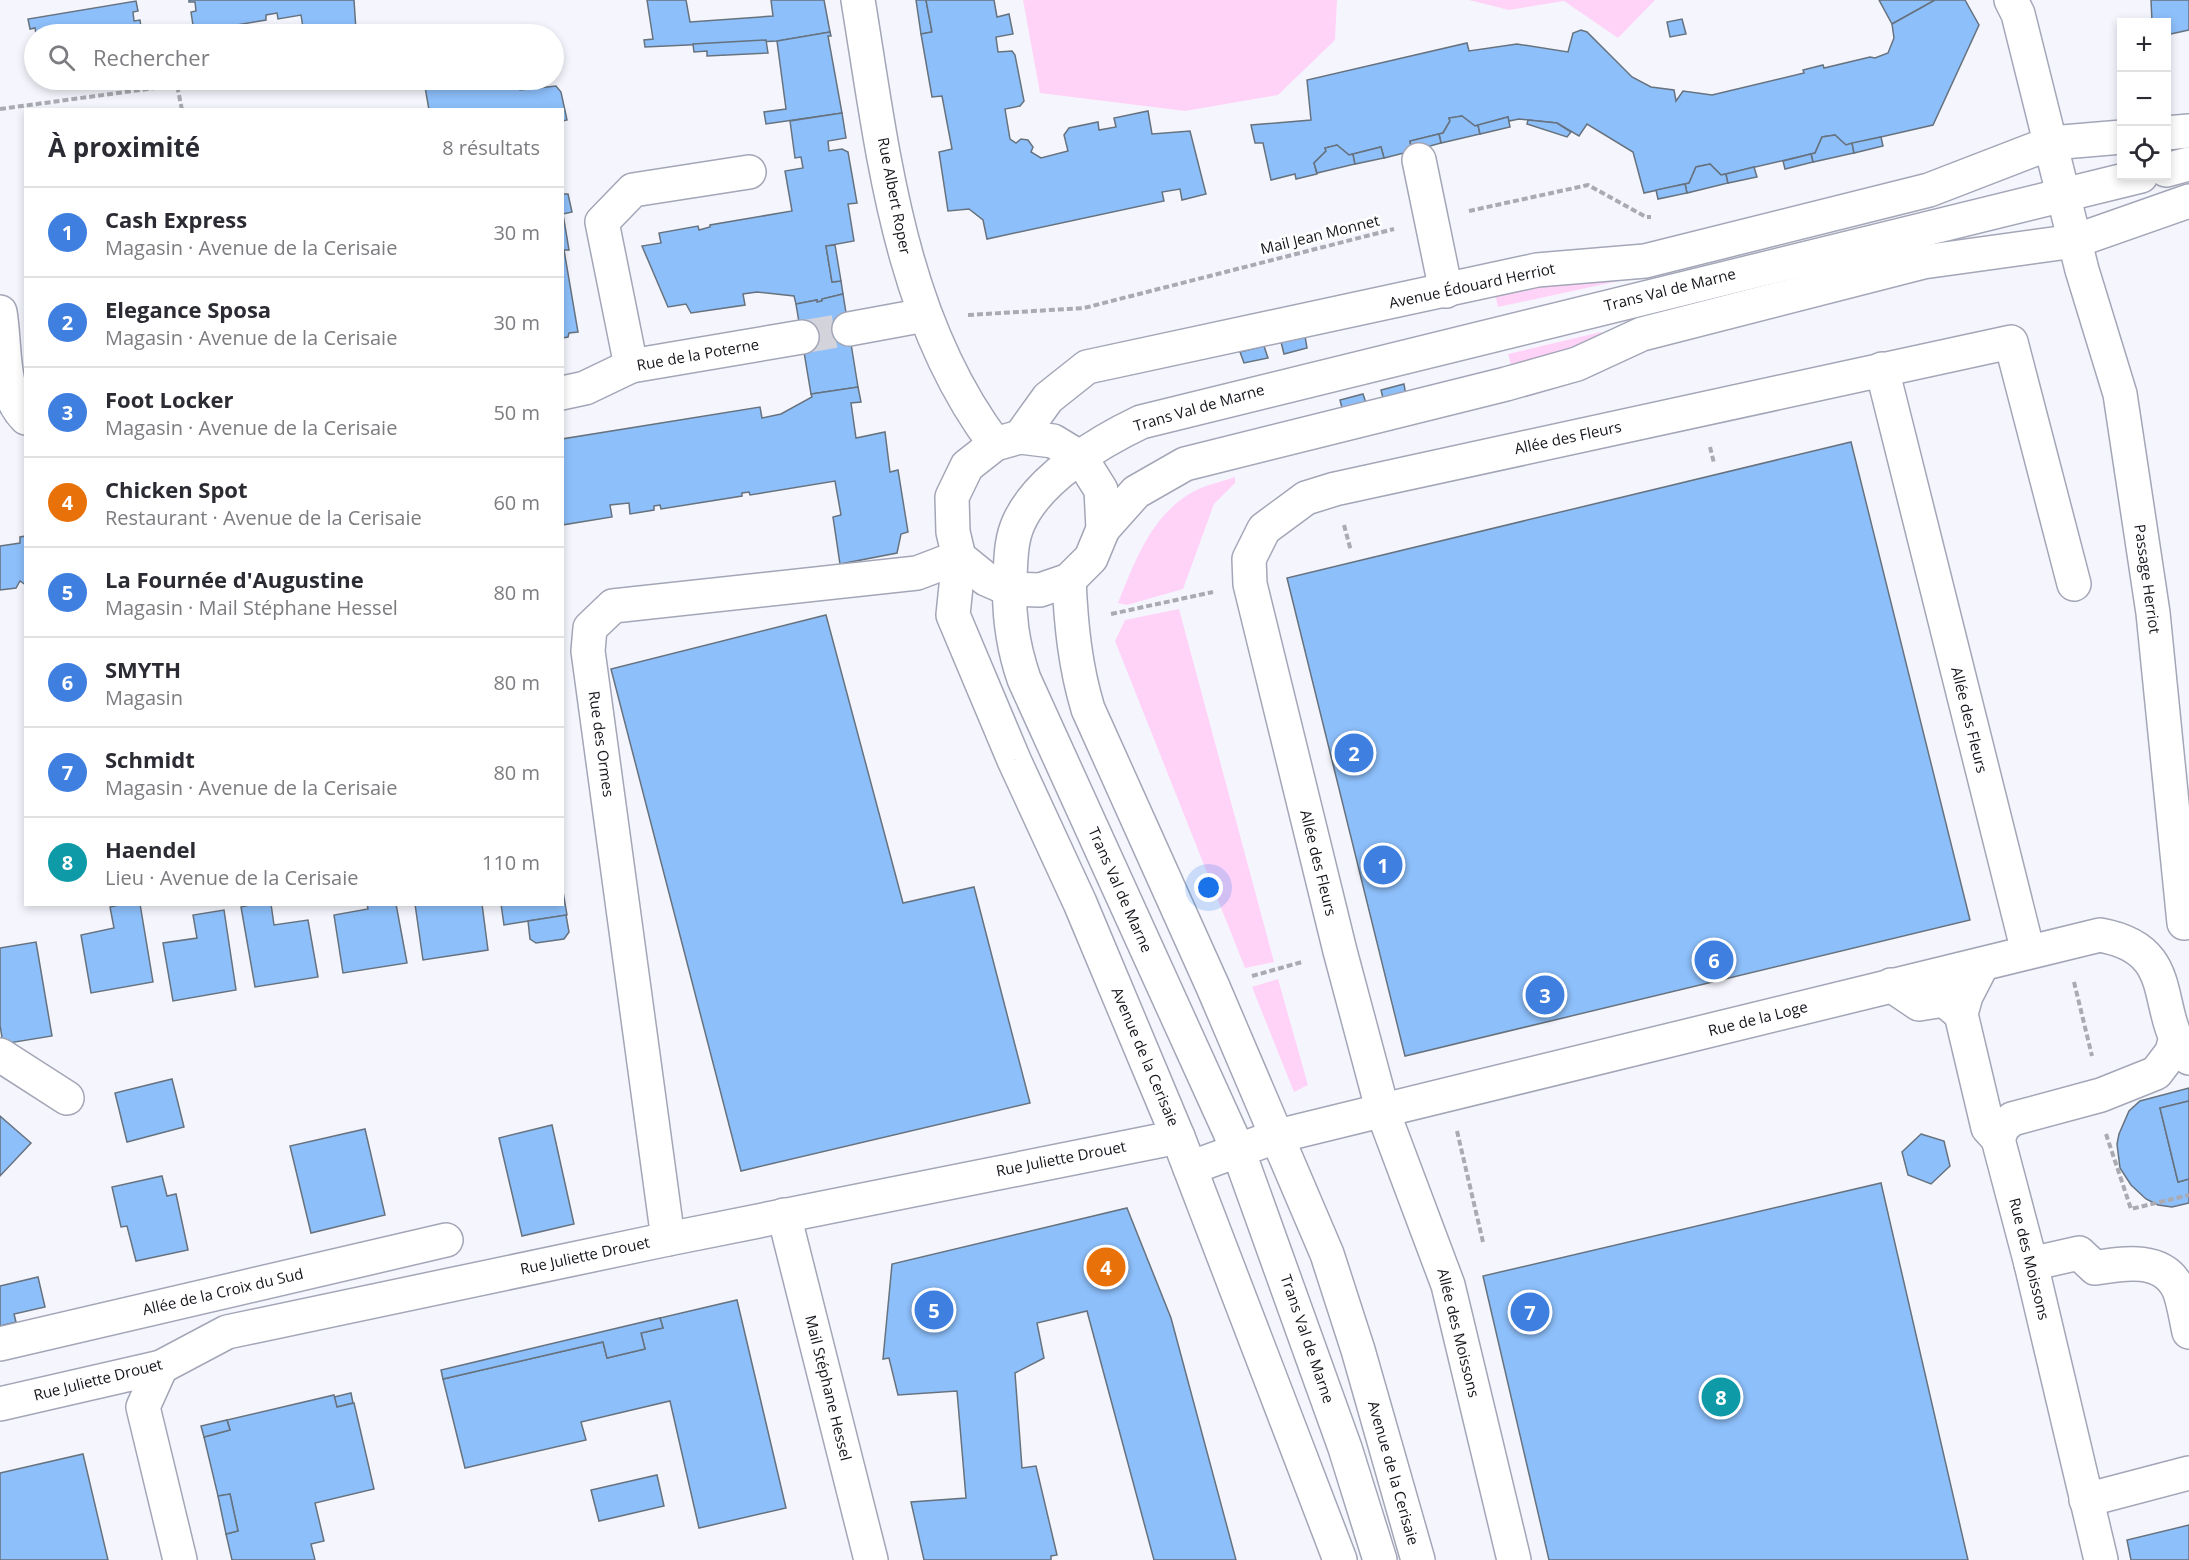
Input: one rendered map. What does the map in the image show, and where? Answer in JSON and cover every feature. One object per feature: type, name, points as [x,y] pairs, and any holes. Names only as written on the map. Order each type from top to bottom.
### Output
[{"type":"street","name":"Rue Albert Roper","points":[[858,0],[900,241],[925,315],[969,409],[1007,440]]},
{"type":"street","points":[[2011,0],[2018,14],[2075,241]]},
{"type":"street","points":[[2171,133],[2189,131]]},
{"type":"street","name":"Avenue Édouard Herriot","points":[[959,557],[953,532],[952,497],[967,466],[1007,440],[1048,398],[1087,367],[1537,270],[1645,261],[1929,190],[2051,143],[2117,137]]},
{"type":"street","points":[[1419,160],[1446,291]]},
{"type":"street","points":[[2171,169],[2189,164]]},
{"type":"street","points":[[631,366],[602,222],[633,190],[749,172]]},
{"type":"street","name":"Trans Val de Marne","points":[[1380,1560],[1334,1416],[1238,1150],[1024,679],[1010,630],[1009,589],[1012,543],[1019,522],[1043,488],[1102,441],[1141,422],[2124,180]]},
{"type":"street","points":[[959,557],[986,579],[1009,589],[1040,590],[1068,580],[1091,558],[1103,529],[1136,492],[1185,464],[1506,384],[1577,364],[1642,334],[1923,262],[2075,241],[2189,201]]},
{"type":"street","name":"Passage Herriot","points":[[2075,241],[2120,394],[2153,613],[2184,923]]},
{"type":"street","points":[[0,312],[6,375],[18,411],[24,416]]},
{"type":"street","points":[[849,329],[925,315]]},
{"type":"street","name":"Rue de la Poterne","points":[[564,393],[585,388],[631,366],[802,337]]},
{"type":"street","points":[[1882,369],[2011,342],[2074,584]]},
{"type":"street","name":"Allée des Fleurs","points":[[1383,1112],[1340,951],[1250,584],[1249,559],[1264,529],[1306,498],[1882,369],[2028,952]]},
{"type":"street","points":[[1007,440],[1053,441],[1081,459],[1101,490],[1103,529]]},
{"type":"street","name":"Avenue de la Cerisaie","points":[[959,557],[953,615],[1014,760],[1080,903],[1178,1137],[1340,1560]]},
{"type":"street","name":"Rue des Ormes","points":[[668,1239],[590,663],[590,628],[613,606],[917,573],[959,557]]},
{"type":"street","name":"Avenue de la Cerisaie","points":[[1068,580],[1077,674],[1088,708],[1278,1136],[1334,1273],[1418,1560]]},
{"type":"street","name":"Rue de la Loge","points":[[1190,1168],[1278,1136],[2028,952],[2100,935],[2130,943],[2151,963],[2158,976],[2182,1049],[2172,1052],[2156,1073],[2101,1095],[2012,1119],[2003,1127],[1998,1139]]},
{"type":"street","points":[[1891,986],[1919,1004],[1944,1000],[1961,1014],[1966,996],[1982,965]]},
{"type":"street","name":"Rue des Moissons","points":[[1961,1014],[1988,1128],[1998,1139],[2031,1264],[2101,1560]]},
{"type":"street","points":[[0,1055],[67,1098]]},
{"type":"street","name":"Allée des Moissons","points":[[1383,1112],[1448,1285],[1514,1560]]},
{"type":"street","name":"Rue Juliette Drouet","points":[[0,1404],[161,1367],[227,1332],[784,1215],[1108,1149],[1178,1137]]},
{"type":"street","name":"Mail Stéphane Hessel","points":[[784,1215],[872,1560]]},
{"type":"street","name":"Allée de la Croix du Sud","points":[[0,1344],[446,1239]]},
{"type":"street","points":[[2031,1264],[2079,1253],[2095,1268],[2134,1262],[2158,1269],[2170,1277],[2179,1290],[2189,1332]]},
{"type":"street","points":[[161,1367],[143,1407],[180,1560]]},
{"type":"street","points":[[2086,1500],[2189,1473]]},
{"type":"path","points":[[0,109],[140,90]]},
{"type":"path","points":[[178,90],[182,108]]},
{"type":"path","name":"Mail Jean Monnet","points":[[925,315],[991,315],[1084,308],[1431,219],[1588,185],[1646,217],[1679,219],[1696,248]]},
{"type":"path","points":[[1111,614],[1250,584]]},
{"type":"path","points":[[1213,987],[1340,951]]},
{"type":"path","points":[[1446,1094],[1483,1242]]},
{"type":"path","points":[[2106,1133],[2132,1209],[2189,1195]]},
{"type":"shaded area","points":[[1023,0],[1337,0],[1335,40],[1278,95],[1185,111],[1040,93]]},
{"type":"shaded area","points":[[1469,0],[1655,0],[1618,38],[1564,1],[1509,10]]},
{"type":"shaded area","points":[[1628,276],[1628,279],[1498,307],[1494,290]]},
{"type":"shaded area","points":[[1601,332],[1602,338],[1512,369],[1508,354]]},
{"type":"shaded area","points":[[1235,477],[1235,483],[1214,504],[1183,589],[1127,605],[1118,603],[1138,557],[1165,514],[1196,490]]},
{"type":"shaded area","points":[[1179,609],[1274,962],[1245,968],[1115,641],[1125,620]]},
{"type":"shaded area","points":[[1278,979],[1308,1085],[1294,1092],[1252,987]]},
{"type":"building","points":[[189,0],[354,0],[356,24],[302,24],[301,15],[278,19],[277,13],[266,15],[266,20],[242,24],[193,24],[191,12],[196,11],[195,2],[189,2]]},
{"type":"building","points":[[647,0],[686,0],[690,22],[773,16],[771,0],[824,0],[830,32],[777,41],[645,47],[644,40],[653,39]]},
{"type":"building","points":[[916,0],[926,0],[932,32],[921,34]]},
{"type":"building","points":[[926,0],[994,0],[997,17],[1009,14],[1013,34],[996,37],[998,52],[1012,51],[1015,55],[1024,101],[1020,106],[1005,109],[1010,139],[1016,143],[1021,139],[1028,140],[1033,147],[1031,152],[1041,158],[1068,151],[1064,135],[1069,128],[1098,122],[1099,130],[1116,127],[1114,118],[1148,111],[1152,134],[1190,131],[1206,194],[1182,200],[1180,189],[1162,192],[1164,201],[987,239],[983,220],[969,209],[948,211],[939,152],[952,149],[942,96],[932,97],[921,34],[932,32]]},
{"type":"building","points":[[1879,0],[1935,0],[1892,24]]},
{"type":"building","points":[[1935,0],[1965,0],[1979,25],[1933,125],[1846,145],[1835,135],[1822,137],[1815,153],[1721,175],[1710,164],[1696,167],[1689,183],[1644,193],[1633,152],[1587,124],[1579,136],[1557,123],[1519,119],[1509,121],[1508,117],[1475,126],[1462,116],[1449,118],[1450,121],[1443,133],[1410,141],[1412,151],[1384,158],[1381,147],[1349,155],[1337,145],[1325,148],[1326,151],[1314,163],[1317,174],[1296,179],[1295,174],[1271,180],[1263,143],[1255,143],[1251,125],[1311,120],[1307,80],[1467,43],[1469,51],[1517,44],[1568,52],[1573,33],[1581,30],[1587,32],[1632,77],[1651,87],[1674,90],[1676,101],[1683,91],[1712,95],[1804,73],[1803,70],[1823,65],[1824,68],[1870,57],[1875,58],[1888,53],[1894,38],[1892,24]]},
{"type":"building","points":[[2151,0],[2189,0],[2189,30],[2171,34],[2171,18],[2152,18]]},
{"type":"building","points":[[136,1],[138,11],[133,12],[134,21],[140,20],[141,24],[29,24],[28,19]]},
{"type":"building","points":[[1682,19],[1686,34],[1670,37],[1667,22]]},
{"type":"building","points":[[830,32],[831,36],[828,36],[842,113],[766,124],[764,112],[786,109],[777,41]]},
{"type":"building","points":[[766,40],[768,53],[707,56],[707,51],[694,52],[693,44]]},
{"type":"building","points":[[426,90],[559,90],[561,92],[567,120],[564,121],[564,108],[429,108]]},
{"type":"building","points":[[842,113],[846,138],[828,141],[829,151],[842,149],[848,152],[857,203],[848,204],[854,241],[826,246],[832,282],[841,281],[843,294],[822,299],[822,301],[796,304],[794,296],[757,292],[743,294],[745,305],[691,313],[686,304],[668,307],[642,246],[661,243],[659,233],[698,226],[699,230],[710,227],[710,225],[792,211],[785,171],[803,168],[801,157],[795,158],[790,121]]},
{"type":"building","points":[[1462,116],[1475,126],[1478,125],[1480,134],[1441,143],[1439,134],[1443,133],[1450,121],[1449,118]]},
{"type":"building","points":[[1508,117],[1510,127],[1480,134],[1478,125]]},
{"type":"building","points":[[1528,120],[1557,123],[1571,132],[1567,137],[1527,124]]},
{"type":"building","points":[[1439,134],[1441,143],[1412,151],[1410,141]]},
{"type":"building","points":[[1835,135],[1846,145],[1852,143],[1854,153],[1813,162],[1811,154],[1815,153],[1822,137]]},
{"type":"building","points":[[1881,137],[1883,146],[1854,153],[1852,143]]},
{"type":"building","points":[[1337,145],[1349,155],[1353,154],[1355,164],[1317,173],[1314,163],[1326,151],[1325,148]]},
{"type":"building","points":[[1381,147],[1384,158],[1355,164],[1353,154]]},
{"type":"building","points":[[1811,154],[1813,162],[1785,169],[1783,161]]},
{"type":"building","points":[[1710,164],[1721,175],[1726,174],[1728,183],[1687,193],[1685,184],[1689,183],[1696,167]]},
{"type":"building","points":[[1754,167],[1757,177],[1728,183],[1726,174]]},
{"type":"building","points":[[1685,184],[1687,193],[1658,199],[1656,190]]},
{"type":"building","points":[[564,194],[568,194],[572,212],[564,214]]},
{"type":"building","points":[[564,220],[569,250],[564,250]]},
{"type":"building","points":[[835,245],[841,281],[832,282],[826,246]]},
{"type":"building","points":[[564,250],[578,332],[569,333],[568,337],[564,338]]},
{"type":"building","points":[[843,294],[858,387],[811,394],[796,304],[822,301],[822,299]]},
{"type":"building","points":[[1305,336],[1307,348],[1284,354],[1281,342]]},
{"type":"building","points":[[1264,346],[1268,358],[1244,363],[1240,352]]},
{"type":"building","points":[[1404,384],[1406,396],[1384,402],[1381,390]]},
{"type":"building","points":[[858,387],[861,402],[851,403],[856,438],[885,432],[890,472],[898,470],[908,532],[901,534],[897,553],[840,564],[833,517],[841,515],[835,481],[750,495],[749,492],[742,493],[742,496],[661,509],[660,505],[654,506],[654,510],[630,514],[629,503],[610,505],[612,517],[564,525],[564,439],[760,407],[762,418],[781,414],[812,397],[811,394]]},
{"type":"building","points":[[1363,394],[1367,406],[1343,412],[1340,400]]},
{"type":"building","points":[[1851,442],[1970,920],[1405,1056],[1287,578]]},
{"type":"building","points":[[24,536],[24,584],[20,581],[16,588],[0,590],[0,546],[20,543],[20,537]]},
{"type":"building","points":[[826,615],[903,903],[974,887],[1030,1103],[741,1171],[611,669]]},
{"type":"building","points":[[564,898],[567,915],[504,925],[501,906],[564,906]]},
{"type":"building","points":[[140,906],[153,982],[91,993],[81,935],[114,928],[110,907]]},
{"type":"building","points":[[271,906],[274,925],[308,920],[318,977],[255,987],[241,907]]},
{"type":"building","points":[[367,906],[396,906],[407,963],[343,973],[334,915],[368,909]]},
{"type":"building","points":[[415,906],[482,906],[488,950],[423,960]]},
{"type":"building","points":[[224,910],[236,990],[173,1001],[163,943],[197,938],[193,915]]},
{"type":"building","points":[[566,915],[569,932],[564,939],[536,943],[530,939],[528,921]]},
{"type":"building","points":[[36,942],[52,1036],[3,1044],[0,1025],[0,948]]},
{"type":"building","points":[[172,1079],[184,1127],[127,1142],[115,1093]]},
{"type":"building","points":[[2189,1088],[2189,1203],[2172,1207],[2158,1205],[2146,1199],[2131,1185],[2120,1168],[2117,1144],[2119,1134],[2129,1111],[2140,1101]]},
{"type":"building","points":[[2189,1101],[2189,1179],[2178,1182],[2160,1108]]},
{"type":"building","points":[[2189,1101],[2189,1179],[2178,1182],[2160,1108]]},
{"type":"building","points":[[0,1116],[31,1143],[0,1176]]},
{"type":"building","points":[[552,1125],[574,1224],[522,1236],[499,1138]]},
{"type":"building","points":[[365,1129],[385,1215],[311,1233],[290,1146]]},
{"type":"building","points":[[1921,1134],[1944,1141],[1950,1166],[1931,1184],[1908,1175],[1902,1152]]},
{"type":"building","points":[[162,1176],[167,1196],[176,1194],[188,1250],[136,1261],[127,1226],[121,1227],[112,1187]]},
{"type":"building","points":[[1881,1183],[1968,1560],[1549,1560],[1483,1276]]},
{"type":"building","points":[[1127,1208],[1171,1318],[1236,1560],[1154,1560],[1087,1311],[1037,1323],[1044,1358],[1015,1373],[1022,1468],[1036,1466],[1057,1555],[1051,1556],[1051,1560],[924,1560],[911,1502],[966,1498],[957,1391],[898,1395],[889,1358],[883,1359],[892,1264]]},
{"type":"building","points":[[38,1277],[45,1307],[14,1314],[16,1322],[0,1326],[0,1286]]},
{"type":"building","points":[[737,1300],[786,1508],[699,1528],[670,1401],[581,1422],[586,1440],[465,1468],[443,1379],[603,1342],[607,1358],[645,1349],[641,1333],[663,1328],[660,1318]]},
{"type":"building","points":[[660,1318],[663,1328],[641,1333],[645,1349],[607,1358],[603,1342],[443,1379],[441,1370]]},
{"type":"building","points":[[351,1393],[353,1403],[337,1407],[334,1397]]},
{"type":"building","points":[[334,1395],[337,1407],[354,1403],[374,1489],[315,1503],[324,1541],[311,1544],[315,1560],[232,1560],[226,1534],[238,1531],[230,1494],[218,1496],[204,1437],[230,1430],[227,1420]]},
{"type":"building","points":[[227,1420],[230,1430],[204,1437],[201,1426]]},
{"type":"building","points":[[83,1454],[108,1560],[0,1560],[0,1473]]},
{"type":"building","points":[[657,1475],[664,1506],[599,1521],[591,1490]]},
{"type":"building","points":[[230,1494],[238,1531],[226,1534],[218,1496]]},
{"type":"building","points":[[2189,1525],[2189,1560],[2131,1560],[2127,1540]]},
{"type":"tunnel","points":[[802,337],[849,329]]},
{"type":"place","name":"Elegance Sposa","points":[[1354,753]]},
{"type":"place","name":"Cash Express","points":[[1383,865]]},
{"type":"place","name":"SMYTH","points":[[1714,960]]},
{"type":"place","name":"Foot Locker","points":[[1545,995]]},
{"type":"place","name":"Chicken Spot","points":[[1106,1267]]},
{"type":"place","name":"La Fournée d'Augustine","points":[[934,1310]]},
{"type":"place","name":"Schmidt","points":[[1530,1312]]},
{"type":"place","name":"Haendel","points":[[1721,1397]]}]
